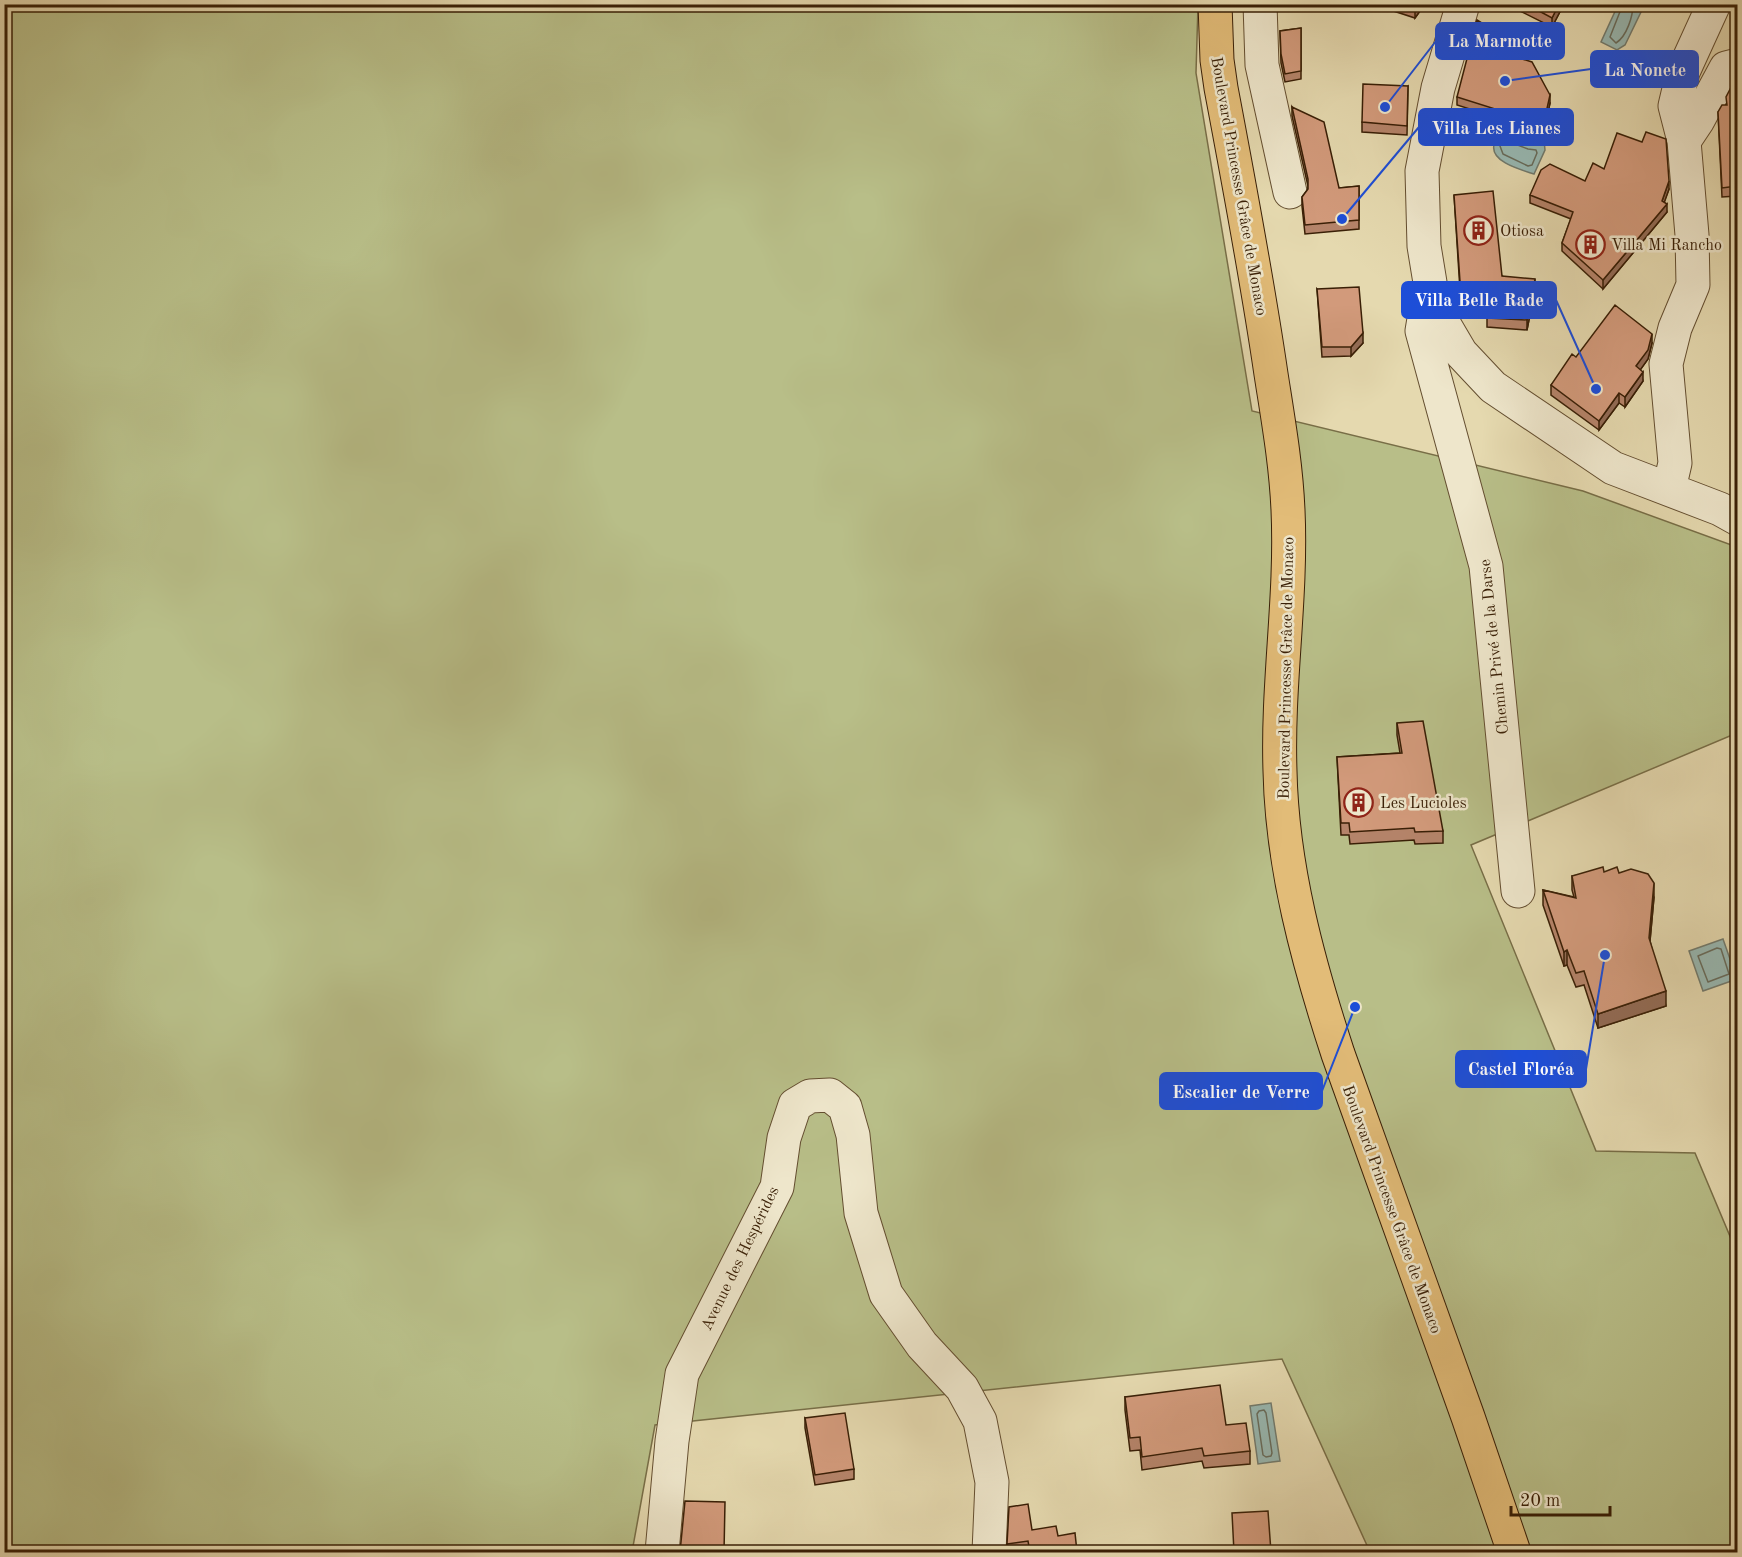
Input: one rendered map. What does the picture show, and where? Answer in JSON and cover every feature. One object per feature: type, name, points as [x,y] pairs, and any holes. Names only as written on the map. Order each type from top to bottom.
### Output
[{"type":"main road","name":"Boulevard Princesse Grâce de Monaco","points":[[1215,4],[1217,60],[1221,88],[1259,292],[1284,453],[1288,512],[1280,769],[1283,831],[1296,903],[1324,1011],[1338,1054],[1514,1552]]},
{"type":"street","points":[[1260,4],[1262,65],[1290,192]]},
{"type":"street","points":[[1463,4],[1438,88],[1422,171],[1424,246],[1434,307],[1461,353],[1493,387],[1613,468],[1720,509],[1737,519]]},
{"type":"street","points":[[1669,489],[1676,463],[1666,364],[1676,328],[1693,285],[1692,235],[1684,141],[1676,106],[1683,72],[1714,4]]},
{"type":"street","points":[[1684,141],[1726,68],[1737,65]]},
{"type":"street","name":"Chemin Privé de la Darse","points":[[1434,307],[1425,313],[1422,331],[1486,566],[1518,891]]},
{"type":"street","name":"Avenue des Hespérides","points":[[662,1552],[672,1441],[682,1374],[777,1187],[784,1138],[795,1106],[810,1096],[830,1095],[845,1107],[853,1135],[861,1213],[886,1293],[922,1345],[962,1388],[980,1421],[992,1482],[989,1552]]},
{"type":"green space","points":[[5,5],[1198,5],[1196,73],[1252,411],[1583,491],[1737,547],[1737,733],[1471,845],[1596,1151],[1695,1153],[1737,1253],[1737,1552],[1370,1552],[1282,1359],[655,1425],[632,1552],[5,1552]]},
{"type":"water","points":[[1636,4],[1641,12],[1625,45],[1617,50],[1601,42],[1618,5]]},
{"type":"water","points":[[1504,134],[1531,144],[1536,139],[1544,140],[1545,150],[1534,174],[1515,168],[1497,156],[1494,145]]},
{"type":"water","points":[[1723,939],[1737,979],[1703,991],[1689,951]]},
{"type":"water","points":[[1271,1403],[1280,1461],[1258,1464],[1250,1406]]},
{"type":"building","points":[[1402,4],[1418,4],[1415,8]]},
{"type":"building","points":[[1526,4],[1559,4],[1552,18]]},
{"type":"building","points":[[1477,20],[1503,36],[1499,52],[1532,62],[1550,95],[1546,113],[1533,121],[1457,97]]},
{"type":"building","points":[[1301,28],[1301,71],[1285,74],[1280,31]]},
{"type":"building","points":[[1737,76],[1737,186],[1722,188],[1718,112],[1722,105],[1727,105],[1726,97]]},
{"type":"building","points":[[1363,84],[1408,86],[1407,126],[1362,122]]},
{"type":"building","points":[[1292,107],[1324,122],[1339,188],[1359,186],[1359,220],[1305,225],[1302,197],[1308,189],[1308,179]]},
{"type":"building","points":[[1646,132],[1666,139],[1669,181],[1662,201],[1667,204],[1603,280],[1562,243],[1573,212],[1530,195],[1541,170],[1550,164],[1585,181],[1593,163],[1604,169],[1617,133],[1642,142]]},
{"type":"building","points":[[1493,191],[1502,276],[1535,279],[1527,320],[1487,318],[1492,290],[1461,296],[1454,195]]},
{"type":"building","points":[[1359,287],[1363,333],[1351,347],[1322,347],[1317,289]]},
{"type":"building","points":[[1615,305],[1652,334],[1648,350],[1636,366],[1643,372],[1625,397],[1619,393],[1599,421],[1551,385],[1572,354],[1576,357]]},
{"type":"building","points":[[1423,721],[1443,831],[1415,832],[1414,828],[1350,832],[1349,823],[1341,823],[1337,757],[1402,753],[1397,723]]},
{"type":"building","points":[[1603,867],[1604,872],[1617,867],[1619,873],[1631,869],[1648,874],[1654,883],[1649,938],[1666,991],[1598,1014],[1584,971],[1576,973],[1567,950],[1564,952],[1543,890],[1576,898],[1572,876]]},
{"type":"building","points":[[1220,1385],[1226,1425],[1246,1423],[1250,1451],[1204,1456],[1202,1448],[1142,1457],[1140,1437],[1130,1438],[1125,1397]]},
{"type":"building","points":[[845,1413],[854,1469],[815,1475],[805,1418]]},
{"type":"building","points":[[685,1501],[725,1502],[724,1552],[680,1552]]},
{"type":"building","points":[[1028,1504],[1032,1530],[1056,1526],[1058,1536],[1075,1533],[1077,1552],[1030,1552],[1028,1541],[1007,1544],[1009,1507]]},
{"type":"building","points":[[1268,1511],[1271,1552],[1234,1552],[1232,1513]]},
{"type":"place","name":"La Nonete","points":[[1505,81]]},
{"type":"place","name":"La Marmotte","points":[[1385,107]]},
{"type":"place","name":"Villa Les Lianes","points":[[1342,219]]},
{"type":"place","name":"Otiosa","points":[[1479,230]]},
{"type":"place","name":"Villa Mi Rancho","points":[[1590,244]]},
{"type":"place","name":"Villa Belle Rade","points":[[1596,389]]},
{"type":"place","name":"Les Lucioles","points":[[1359,802]]},
{"type":"place","name":"Castel Floréa","points":[[1605,955]]},
{"type":"place","name":"Escalier de Verre","points":[[1355,1007]]}]
